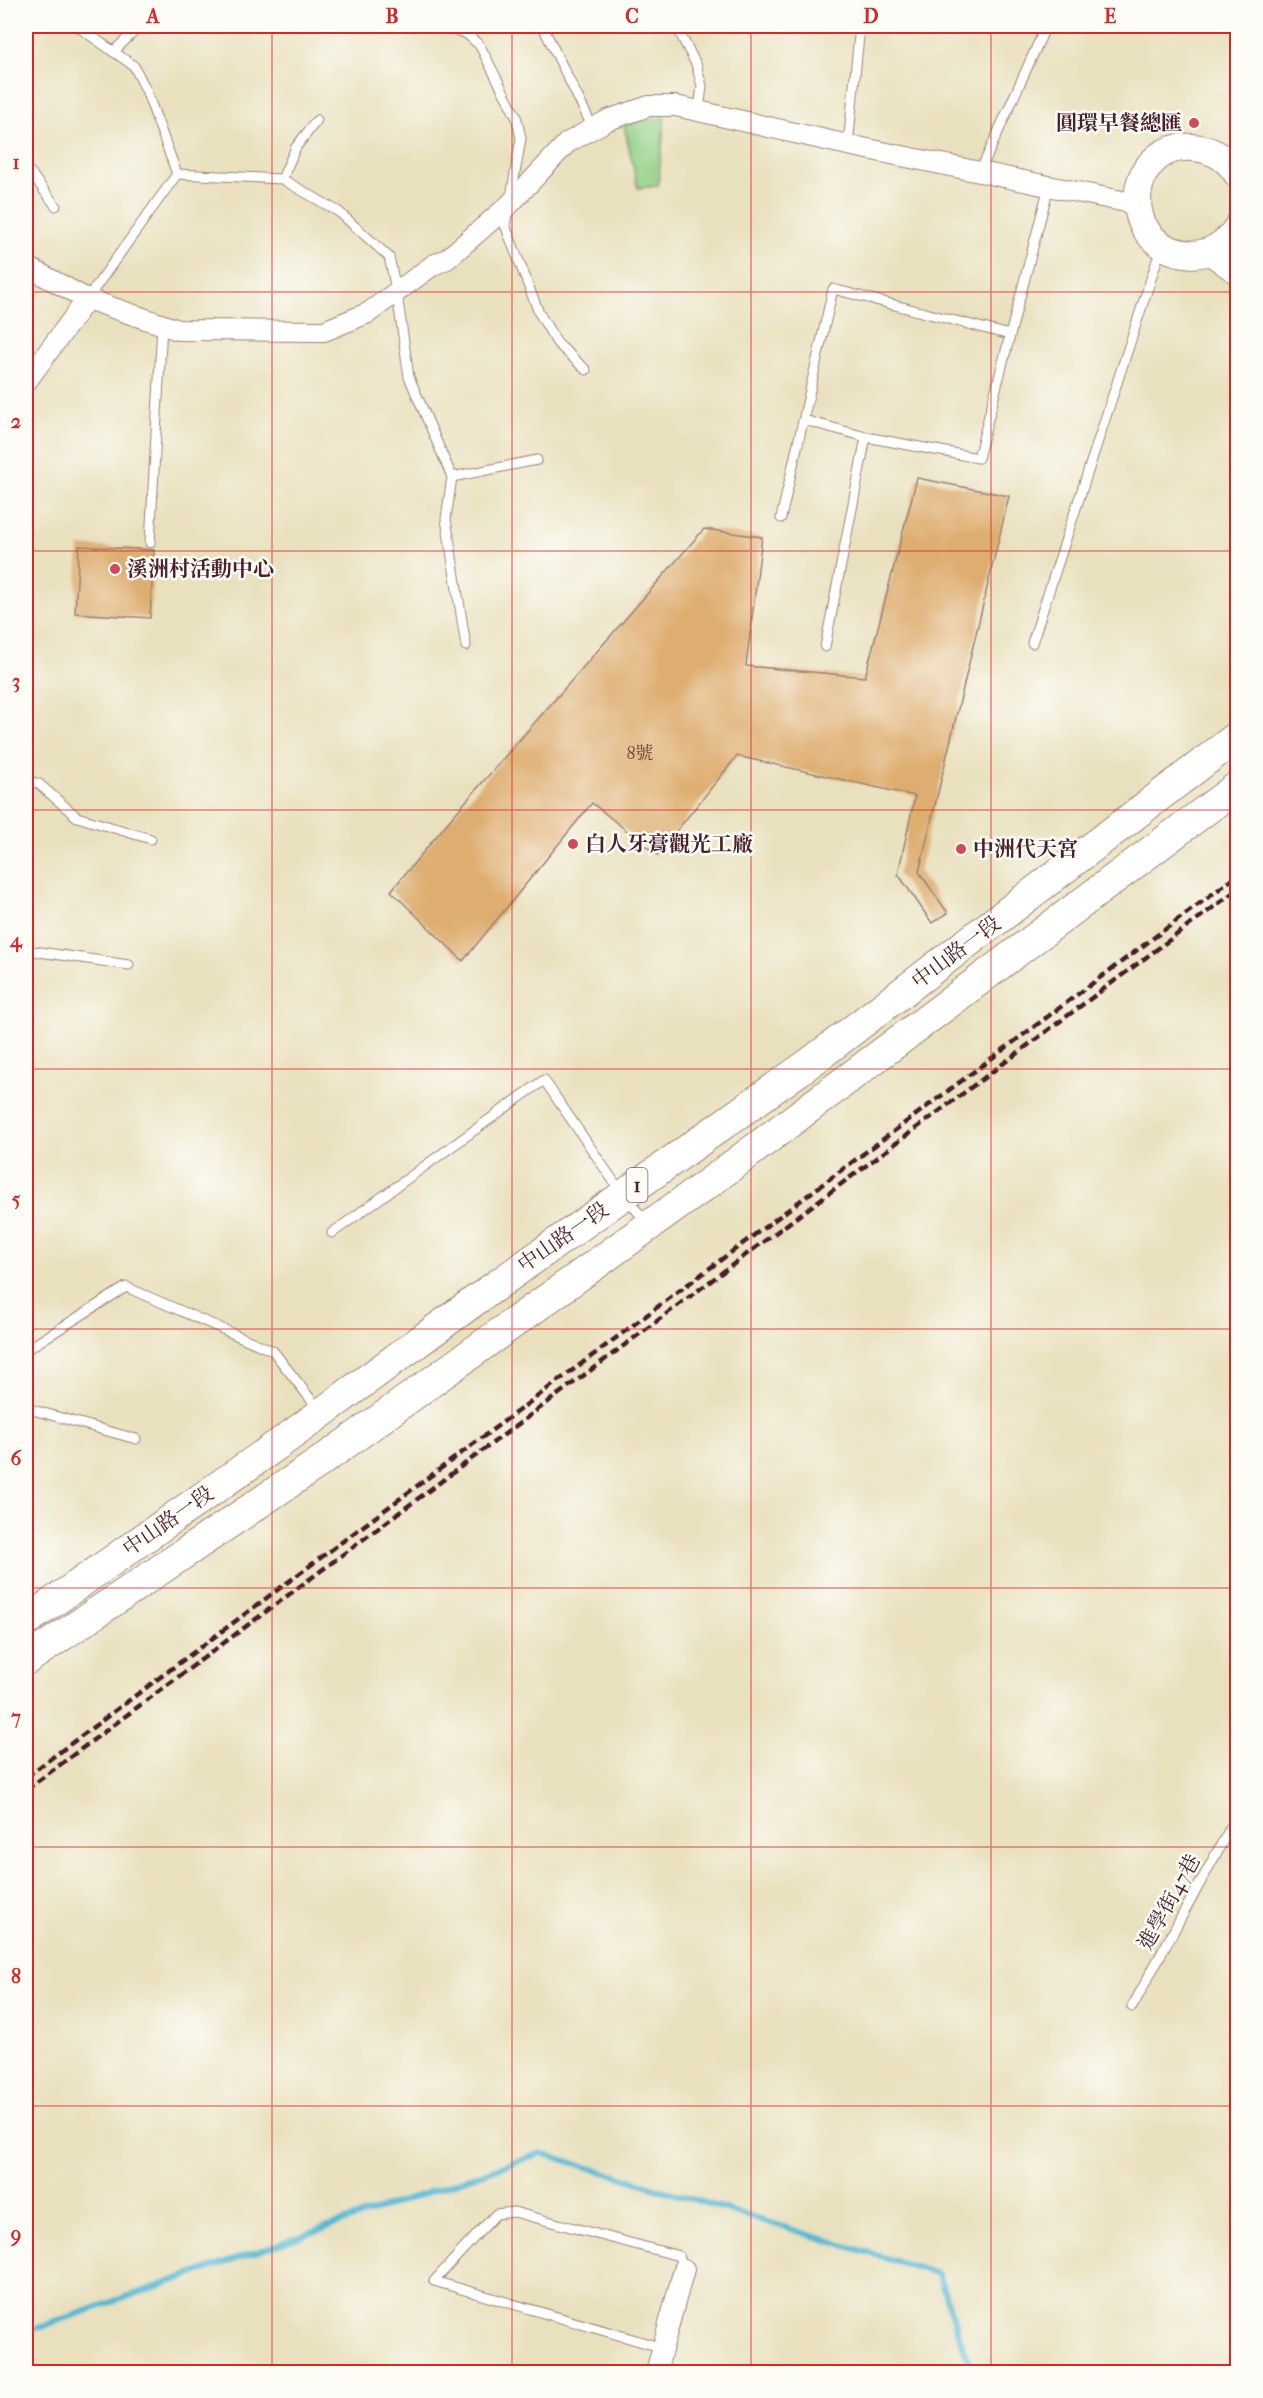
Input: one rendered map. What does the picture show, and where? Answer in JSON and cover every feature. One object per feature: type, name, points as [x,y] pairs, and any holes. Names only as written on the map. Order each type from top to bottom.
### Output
[{"type":"main road","points":[[1236,171],[1222,157],[1207,149],[1190,147],[1172,150],[1157,158],[1145,170],[1138,186],[1136,204],[1140,220],[1149,235],[1161,246],[1177,253],[1194,254],[1210,250],[1223,244],[1236,232]]},
{"type":"main road","points":[[1210,250],[1238,271]]},
{"type":"main road","name":"中山路一段","points":[[26,1621],[820,1055],[1238,736]]},
{"type":"main road","name":"中山路一段","points":[[26,1660],[320,1462],[650,1225],[1238,786]]},
{"type":"street","points":[[26,266],[87,299],[178,330],[324,331],[368,313],[397,294],[433,265],[447,259],[509,205],[567,143],[608,120],[649,106],[676,106],[699,110],[848,145],[1136,204]]},
{"type":"street","points":[[26,382],[87,299]]},
{"type":"street","points":[[656,2373],[684,2270]]},
{"type":"lane","points":[[77,26],[134,66],[146,90],[177,174]]},
{"type":"lane","points":[[113,52],[140,26]]},
{"type":"lane","points":[[443,26],[467,34],[480,46],[516,116],[521,138],[505,225],[539,313],[557,343],[586,370]]},
{"type":"lane","points":[[676,26],[696,64],[702,86],[699,110]]},
{"type":"lane","points":[[848,145],[860,26]]},
{"type":"lane","points":[[980,172],[1046,26]]},
{"type":"lane","points":[[543,27],[593,128]]},
{"type":"lane","points":[[282,179],[296,147],[317,120]]},
{"type":"lane","points":[[26,167],[56,206]]},
{"type":"lane","points":[[177,174],[282,179],[339,212],[389,257],[397,294],[409,377],[452,477],[446,519],[466,646]]},
{"type":"lane","points":[[87,299],[177,174]]},
{"type":"lane","points":[[804,420],[866,437],[978,458],[1049,186]]},
{"type":"lane","points":[[1032,643],[1161,246]]},
{"type":"lane","points":[[782,518],[833,289],[1010,335]]},
{"type":"lane","points":[[150,543],[162,325]]},
{"type":"lane","points":[[825,647],[866,437]]},
{"type":"lane","points":[[452,477],[537,460]]},
{"type":"lane","points":[[26,780],[39,783],[77,816],[151,838]]},
{"type":"lane","points":[[26,950],[129,964]]},
{"type":"lane","points":[[332,1233],[544,1080],[623,1195],[650,1225]]},
{"type":"lane","points":[[26,1350],[126,1287],[273,1351],[322,1412]]},
{"type":"lane","points":[[26,1408],[136,1439]]},
{"type":"lane","name":"進學街47巷","points":[[1132,2007],[1238,1814]]},
{"type":"lane","points":[[663,2348],[434,2281],[496,2214],[504,2211],[679,2256],[684,2270]]},
{"type":"green space","points":[[665,117],[658,186],[638,188],[624,125]]},
{"type":"building","points":[[917,478],[1009,496],[919,872],[948,913],[932,923],[898,874],[915,796],[737,756],[657,855],[592,803],[463,961],[391,891],[454,815],[704,529],[762,537],[746,666],[865,677]]},
{"type":"building","name":"溪洲村活動中心","points":[[79,546],[154,550],[150,618],[75,613]]},
{"type":"waterway","points":[[26,2332],[541,2153],[938,2274],[972,2372]]},
{"type":"railway","points":[[26,1777],[1238,875]]},
{"type":"railway","points":[[26,1790],[1238,889]]},
{"type":"place","name":"圓環早餐總匯","points":[[1194,123]]},
{"type":"place","name":"溪洲村活動中心","points":[[115,569]]},
{"type":"place","name":"白人牙膏觀光工廠","points":[[573,844]]},
{"type":"place","name":"中洲代天宮","points":[[961,849]]}]
